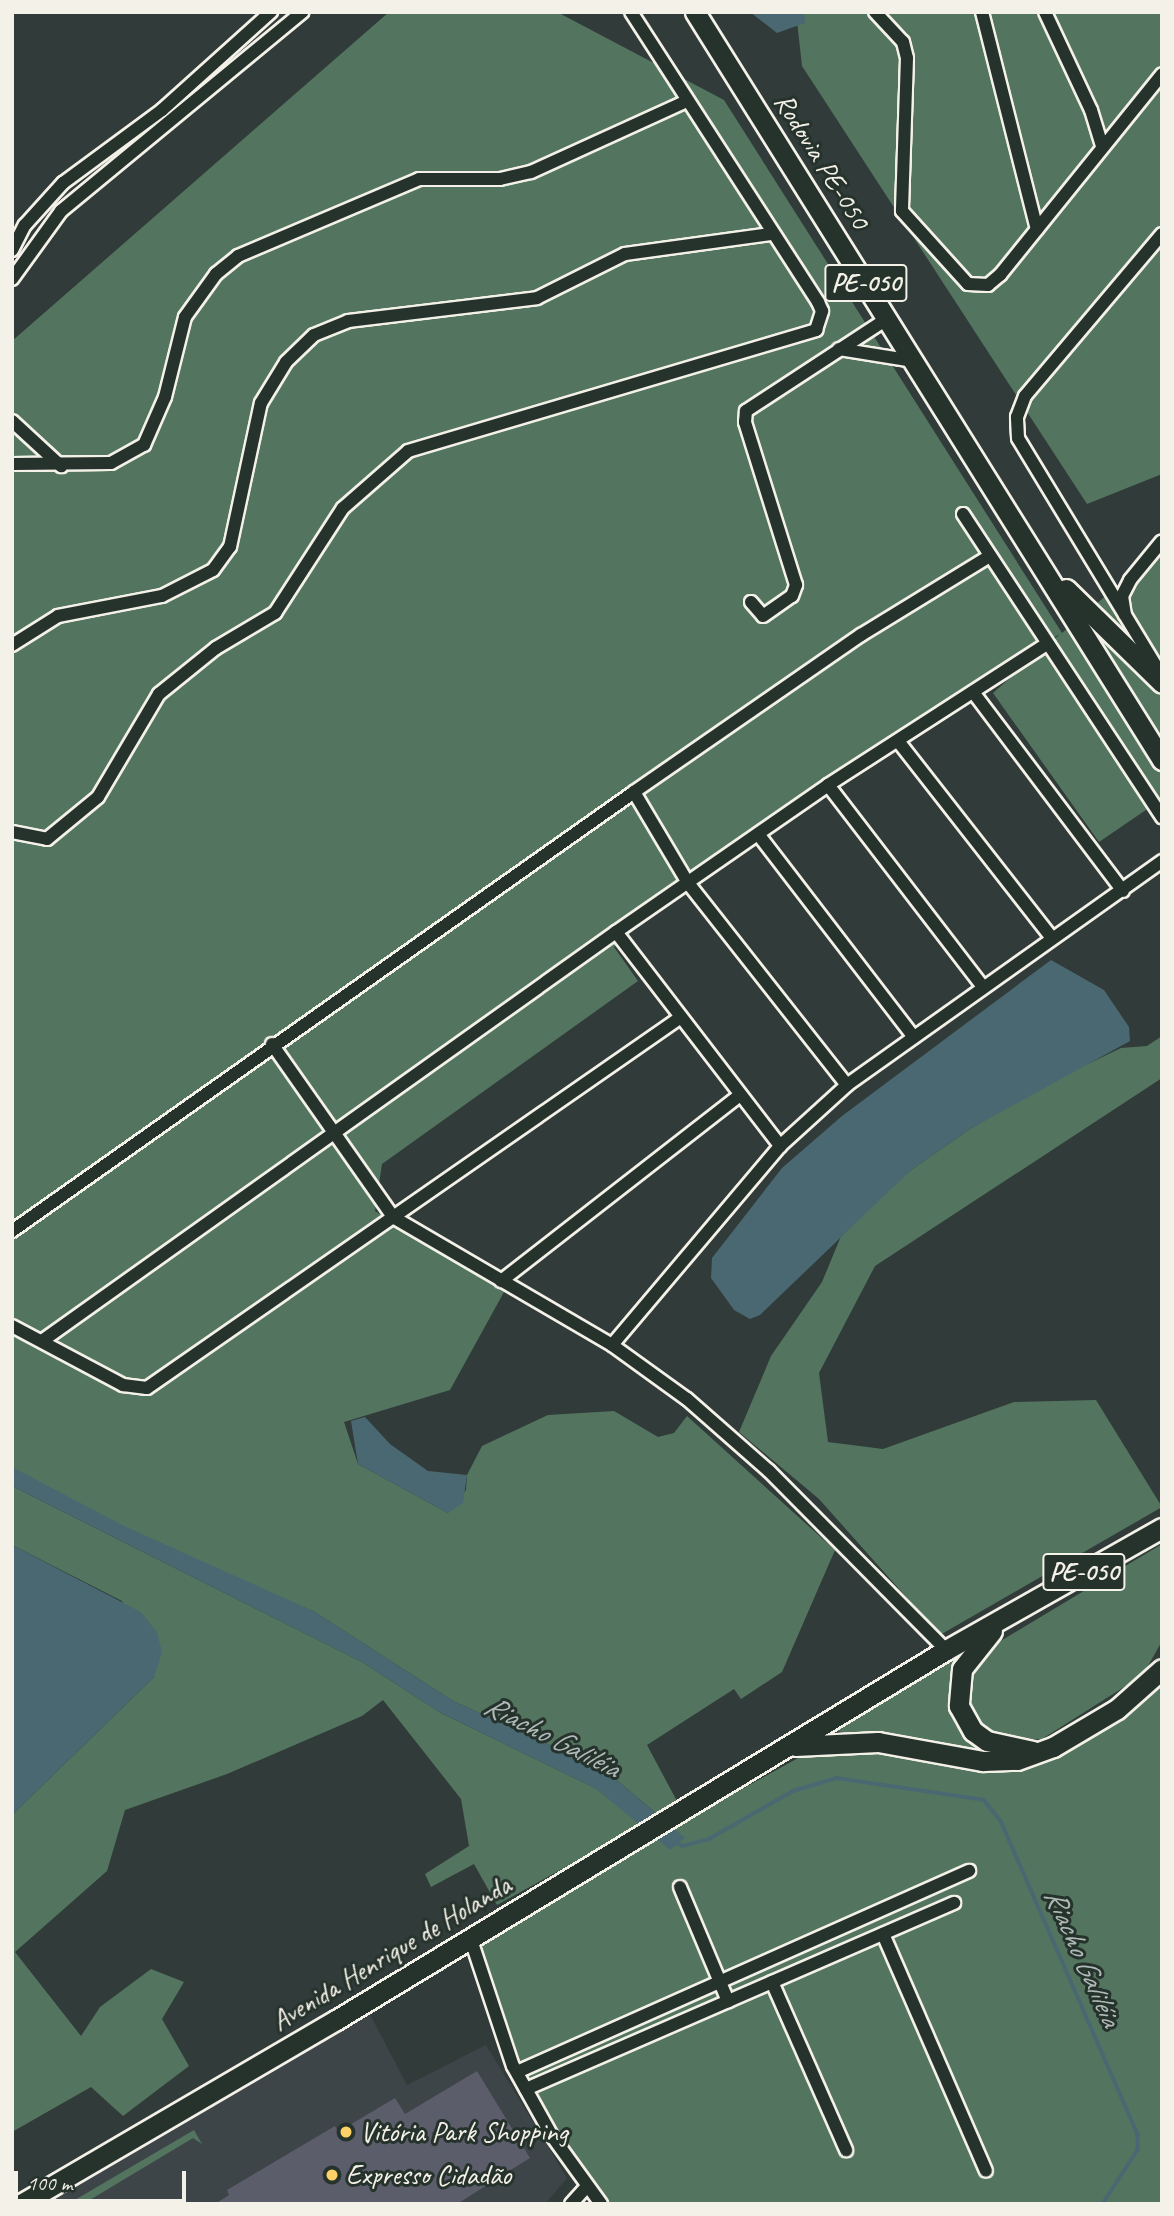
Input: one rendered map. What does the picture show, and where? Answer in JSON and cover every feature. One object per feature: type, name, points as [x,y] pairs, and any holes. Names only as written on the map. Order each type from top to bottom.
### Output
[{"type":"main road","name":"Rodovia PE-050","points":[[695,12],[917,362],[1162,760]]},
{"type":"main road","name":"Rodovia PE-050","points":[[1034,555],[1162,683]]},
{"type":"main road","name":"Avenida Henrique de Holanda","points":[[21,2204],[946,1650],[1162,1528]]},
{"type":"main road","points":[[1006,1616],[962,1669],[959,1706],[973,1731],[994,1745],[1041,1752]]},
{"type":"main road","name":"Avenida Henrique de Holanda","points":[[788,1746],[878,1742],[997,1762],[1041,1752],[1117,1710],[1162,1669]]},
{"type":"street","points":[[12,250],[25,225],[63,183],[163,110],[271,12]]},
{"type":"street","points":[[12,279],[61,211],[302,12]]},
{"type":"street","points":[[12,832],[47,839],[92,803],[159,694],[216,648],[275,613],[343,508],[408,451],[816,330],[822,311],[818,302],[771,234],[631,12]]},
{"type":"street","points":[[875,12],[903,42],[907,58],[900,191],[910,223],[961,279],[979,286],[1000,275],[1162,74]]},
{"type":"street","points":[[982,12],[1037,229]]},
{"type":"street","points":[[1045,12],[1091,110],[1102,146]]},
{"type":"street","points":[[12,464],[61,466],[111,463],[144,445],[165,397],[185,317],[216,274],[238,257],[419,179],[492,180],[531,172],[687,101]]},
{"type":"street","points":[[12,645],[58,616],[162,596],[213,570],[230,547],[261,402],[286,362],[314,335],[348,321],[537,298],[625,254],[771,234]]},
{"type":"street","points":[[1162,234],[1026,397],[1017,417],[1018,438],[1162,676]]},
{"type":"street","points":[[751,602],[762,616],[792,596],[796,585],[744,417],[756,400],[888,318]]},
{"type":"street","points":[[838,349],[917,362]]},
{"type":"street","points":[[12,421],[61,466]]},
{"type":"street","points":[[963,514],[1162,817]]},
{"type":"street","points":[[1125,618],[1126,587],[1162,541]]},
{"type":"street","points":[[12,1231],[272,1044],[634,792],[862,635],[990,555]]},
{"type":"street","points":[[42,1341],[333,1130],[828,785],[1047,645]]},
{"type":"street","points":[[973,692],[1123,891]]},
{"type":"street","points":[[898,741],[1052,938]]},
{"type":"street","points":[[828,785],[982,986]]},
{"type":"street","points":[[634,792],[688,883],[847,1085]]},
{"type":"street","points":[[758,834],[914,1037]]},
{"type":"street","points":[[612,1345],[780,1146],[847,1085],[982,986],[1123,891],[1162,861]]},
{"type":"street","points":[[616,932],[739,1096],[780,1146]]},
{"type":"street","points":[[12,1326],[142,1390],[681,1017]]},
{"type":"street","points":[[272,1044],[393,1217],[612,1345],[687,1399],[769,1471],[946,1650]]},
{"type":"street","points":[[501,1281],[739,1096]]},
{"type":"street","points":[[517,2072],[969,1871]]},
{"type":"street","points":[[680,1887],[728,2001]]},
{"type":"street","points":[[526,2089],[954,1903]]},
{"type":"street","points":[[883,1934],[986,2171]]},
{"type":"street","points":[[470,1937],[517,2072],[587,2186],[601,2204]]},
{"type":"street","points":[[772,1982],[846,2150]]},
{"type":"street","points":[[625,2024],[634,2042]]},
{"type":"street","points":[[571,2204],[587,2186]]},
{"type":"shaded area","name":"Vitória Park Shopping","points":[[366,2007],[407,2085],[486,2045],[567,2178],[545,2204],[30,2204]]},
{"type":"green space","points":[[389,12],[557,12],[724,100],[1062,633],[1162,548],[1162,799],[1099,842],[993,693],[1060,634],[904,726],[742,838],[614,947],[638,981],[382,1164],[375,1211],[504,1292],[450,1390],[344,1422],[358,1464],[448,1513],[466,1490],[467,1475],[482,1446],[548,1415],[614,1411],[658,1437],[674,1433],[687,1416],[835,1550],[782,1672],[741,1699],[734,1689],[647,1745],[678,1803],[658,1815],[605,1770],[453,1701],[313,1611],[115,1529],[12,1469],[12,341]]},
{"type":"green space","points":[[796,12],[1162,12],[1162,474],[1087,504],[802,66]]},
{"type":"green space","points":[[1162,1036],[1162,1078],[875,1266],[819,1373],[828,1442],[883,1449],[1014,1402],[1096,1400],[1162,1507],[940,1635],[819,1499],[739,1432],[771,1356],[822,1282],[844,1229],[911,1170],[970,1129],[1044,1085],[1121,1048],[1147,1046]]},
{"type":"green space","points":[[12,1486],[362,1662],[441,1713],[595,1788],[643,1824],[497,1905],[474,1864],[431,1887],[425,1874],[469,1846],[461,1799],[383,1700],[362,1716],[227,1774],[125,1810],[107,1871],[15,1952],[81,2036],[100,2007],[151,1969],[184,1982],[162,2019],[189,2066],[123,2116],[91,2087],[12,2132],[12,1815],[154,1677],[122,1601],[12,1545]]},
{"type":"green space","points":[[1162,1544],[1162,1641],[1143,1675],[1042,1739],[1018,1740],[992,1732],[972,1714],[966,1691],[972,1664],[984,1651]]},
{"type":"green space","points":[[1162,1658],[1162,2204],[597,2204],[511,2065],[473,1938],[827,1742],[993,1756],[836,1731],[956,1659],[949,1701],[955,1724],[969,1742],[989,1751],[1053,1747],[1151,1683]]},
{"type":"green space","points":[[194,2130],[202,2144],[193,2138],[83,2204],[68,2204]]},
{"type":"water","points":[[750,12],[804,12],[805,23],[777,33]]},
{"type":"water","points":[[1051,960],[1104,990],[1129,1027],[1130,1041],[970,1129],[911,1170],[760,1315],[750,1319],[734,1310],[711,1278],[712,1258],[782,1168],[842,1116]]},
{"type":"water","points":[[365,1417],[390,1444],[428,1471],[467,1475],[463,1503],[448,1513],[358,1464],[351,1421]]},
{"type":"water","points":[[12,1467],[124,1526],[313,1611],[453,1701],[605,1770],[685,1838],[670,1850],[595,1788],[441,1713],[362,1662],[12,1486]]},
{"type":"water","points":[[12,1545],[141,1612],[157,1632],[162,1652],[154,1677],[12,1815]]},
{"type":"building","name":"Vitória Park Shopping","points":[[477,2071],[530,2158],[457,2204],[215,2204],[229,2195],[227,2190],[335,2126],[338,2132],[395,2098],[405,2114]]},
{"type":"waterway","name":"Riacho Galiléia","points":[[676,1842],[683,1846],[709,1839],[793,1791],[837,1778],[984,1800],[1001,1821],[1138,2134],[1138,2150],[1103,2204]]},
{"type":"place","name":"Vitória Park Shopping","points":[[346,2132]]},
{"type":"place","name":"Expresso Cidadão","points":[[332,2175]]}]
